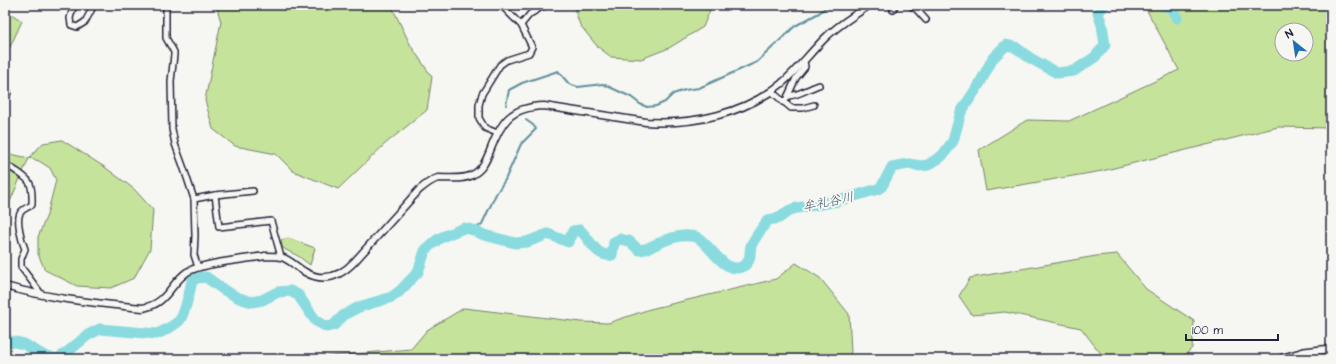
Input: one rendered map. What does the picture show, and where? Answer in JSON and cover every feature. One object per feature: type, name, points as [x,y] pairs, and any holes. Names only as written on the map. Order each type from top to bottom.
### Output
[{"type":"main road","points":[[1280,359],[1304,352],[1331,348]]},
{"type":"street","points":[[74,5],[70,18],[71,25],[77,27],[85,22],[94,5]]},
{"type":"street","points":[[166,5],[166,38],[174,52],[171,81],[173,139],[194,199],[194,255],[198,267]]},
{"type":"street","points":[[497,133],[485,128],[479,118],[479,105],[482,94],[500,64],[507,60],[529,53],[532,47],[521,25],[501,5]]},
{"type":"street","points":[[521,25],[530,14],[545,5]]},
{"type":"street","points":[[5,286],[43,296],[143,308],[152,306],[163,299],[180,278],[187,272],[198,267],[265,256],[281,257],[289,260],[308,273],[321,277],[338,275],[347,270],[419,190],[433,179],[470,176],[478,172],[484,164],[500,126],[513,114],[524,108],[532,106],[554,107],[646,122],[672,123],[734,111],[757,100],[771,91],[793,72],[826,37],[869,5]]},
{"type":"street","points":[[910,5],[926,20]]},
{"type":"street","points":[[783,102],[788,96],[796,78],[805,67],[804,61]]},
{"type":"street","points":[[788,96],[797,95],[818,85]]},
{"type":"street","points":[[5,90],[8,92],[5,102]]},
{"type":"street","points":[[771,91],[791,108],[803,108],[814,105]]},
{"type":"street","points":[[5,165],[12,168],[30,182],[32,205],[21,211],[18,217],[25,249],[21,259],[21,267],[43,296]]},
{"type":"street","points":[[194,199],[253,191]]},
{"type":"street","points":[[215,195],[220,227],[271,221],[281,257]]},
{"type":"green space","points":[[216,5],[391,5],[411,46],[432,77],[427,110],[385,144],[338,189],[293,171],[276,154],[235,146],[213,129],[205,100],[221,22]]},
{"type":"green space","points":[[573,5],[712,5],[703,27],[669,48],[641,59],[611,57],[597,46],[580,25]]},
{"type":"green space","points":[[1144,5],[1331,5],[1331,128],[1278,127],[1102,171],[986,191],[979,150],[1027,120],[1069,121],[1179,70]]},
{"type":"green space","points":[[5,10],[22,21],[5,58]]},
{"type":"green space","points":[[62,140],[106,168],[134,189],[153,210],[150,249],[134,278],[111,288],[77,286],[45,270],[38,254],[38,237],[47,215],[56,180],[50,168],[39,161],[29,158],[43,143]]},
{"type":"green space","points":[[5,153],[29,158],[5,213]]},
{"type":"green space","points":[[288,238],[315,248],[310,265],[282,247],[281,240]]},
{"type":"green space","points":[[1117,254],[1146,289],[1194,321],[1192,348],[1181,359],[1105,359],[1081,328],[1005,312],[972,315],[959,296],[970,278],[1096,256]]},
{"type":"green space","points":[[796,263],[820,278],[849,314],[851,352],[848,359],[297,359],[411,349],[427,330],[464,308],[581,322],[608,323],[650,309],[776,279]]},
{"type":"waterway","points":[[506,105],[509,90],[522,83],[558,71],[569,84],[578,87],[603,84],[631,97],[647,107],[656,106],[665,102],[673,94],[699,88],[757,62],[795,26],[819,13],[829,5]]},
{"type":"waterway","name":"牟礼谷川","points":[[5,340],[24,344],[46,357],[57,359],[88,335],[100,329],[157,334],[179,321],[185,308],[192,281],[197,278],[206,277],[224,290],[239,298],[252,302],[262,300],[278,292],[290,291],[298,295],[316,321],[327,327],[334,325],[344,315],[359,307],[392,297],[400,291],[418,272],[425,251],[428,247],[440,238],[464,228],[515,243],[527,242],[548,234],[568,242],[573,231],[580,230],[597,251],[606,255],[612,255],[614,242],[620,239],[629,241],[639,250],[678,236],[694,236],[703,242],[725,264],[738,268],[745,265],[749,261],[752,243],[768,220],[779,218],[790,210],[797,208],[838,201],[878,189],[882,186],[892,167],[908,164],[921,166],[928,165],[942,156],[953,141],[961,112],[980,83],[993,58],[1006,45],[1015,47],[1030,58],[1057,73],[1074,71],[1095,57],[1105,45],[1102,25],[1098,13],[1104,5]]},
{"type":"waterway","name":"牟礼谷川","points":[[1163,5],[1171,8],[1177,18]]},
{"type":"waterway","points":[[474,230],[482,224],[496,194],[505,180],[521,144],[536,129],[526,120]]}]
